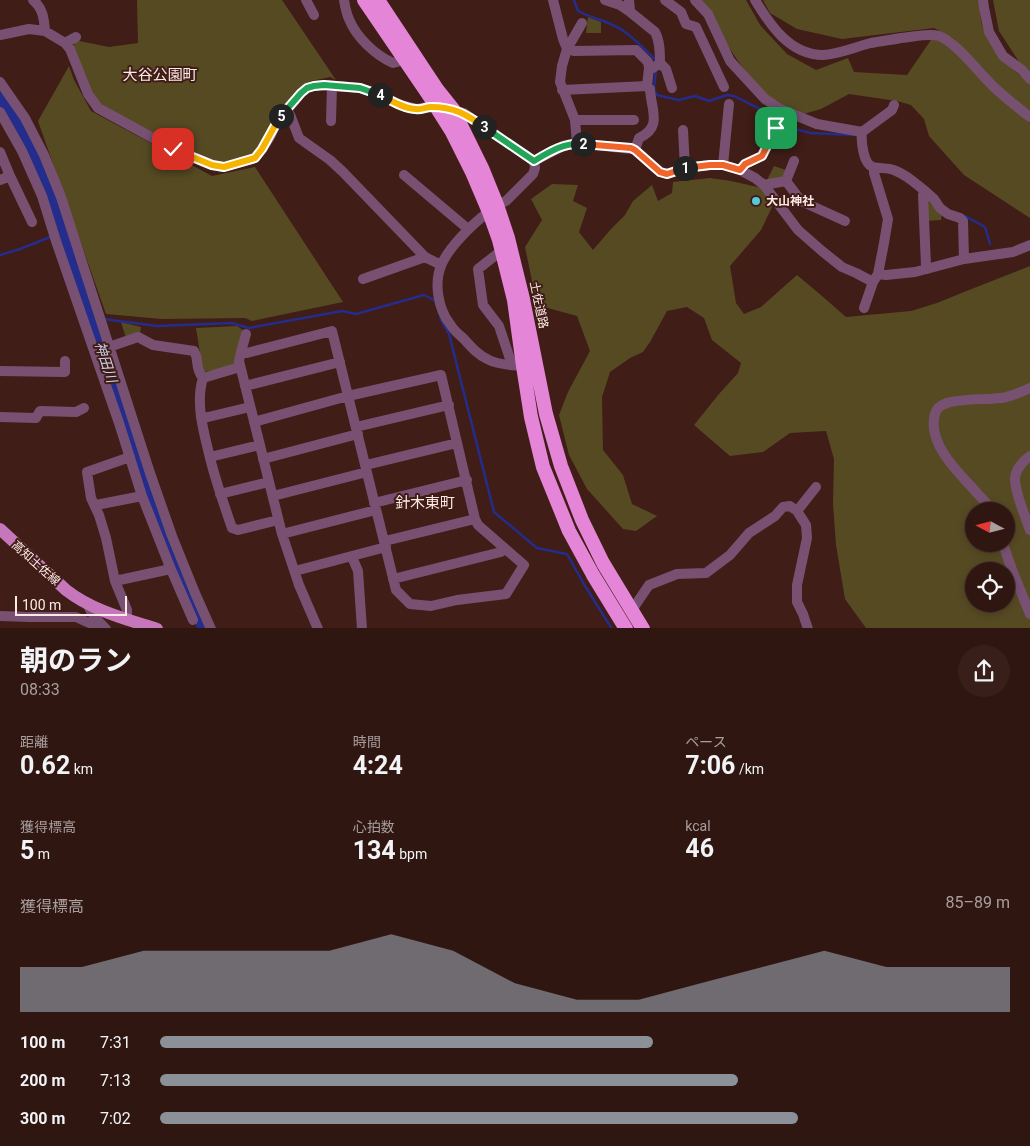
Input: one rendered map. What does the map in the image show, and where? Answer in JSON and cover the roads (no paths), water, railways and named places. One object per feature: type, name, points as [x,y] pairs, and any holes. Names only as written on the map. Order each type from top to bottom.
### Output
[{"type":"highway","name":"土佐道路","points":[[364,0],[437,107],[508,238],[523,299],[546,414],[560,466],[582,520],[604,563],[644,628]]},
{"type":"highway","name":"土佐道路","points":[[378,0],[452,109],[482,168],[514,300],[517,365],[543,466],[569,531],[593,575],[626,628]]},
{"type":"main road","name":"高知土佐線","points":[[0,529],[76,598],[103,611],[157,628]]},
{"type":"street","points":[[306,0],[314,15]]},
{"type":"street","points":[[344,0],[349,19],[360,37],[373,50],[393,63],[404,57]]},
{"type":"street","points":[[553,0],[567,49]]},
{"type":"street","points":[[605,0],[620,5],[629,5],[655,32],[660,54],[647,86]]},
{"type":"street","points":[[665,0],[681,12],[686,24],[696,27],[724,87]]},
{"type":"street","points":[[695,0],[708,14],[730,60],[765,99],[780,109],[817,124],[862,132]]},
{"type":"street","points":[[755,0],[783,38],[803,52],[822,55],[836,53],[873,42],[929,34],[941,36],[951,42],[994,87],[1030,117]]},
{"type":"street","points":[[983,0],[989,32],[1003,56],[1022,70],[1030,79]]},
{"type":"street","points":[[35,1],[41,8],[45,31]]},
{"type":"street","points":[[577,143],[575,120],[560,82],[567,49],[582,23]]},
{"type":"street","points":[[0,35],[29,30],[45,31],[65,43],[70,49],[88,94],[98,108],[173,149],[212,165],[224,167],[255,158],[287,109],[301,93],[307,88],[314,86],[360,88],[417,110],[437,107],[464,113],[534,161],[535,168],[533,174],[506,201],[493,208],[468,229],[452,248],[441,265],[438,277],[439,294],[443,312],[450,324],[475,351],[491,361],[517,365]]},
{"type":"street","points":[[65,43],[76,37]]},
{"type":"street","points":[[567,49],[574,51],[636,50],[648,62],[666,69],[672,88]]},
{"type":"street","points":[[0,82],[25,118],[44,155],[61,197],[150,473],[172,536],[211,628]]},
{"type":"street","points":[[331,121],[332,86]]},
{"type":"street","points":[[562,90],[647,86]]},
{"type":"street","points":[[635,150],[639,138],[648,134],[654,121],[650,89],[647,86]]},
{"type":"street","points":[[723,165],[728,104]]},
{"type":"street","points":[[894,105],[892,110],[862,132],[861,139],[865,160],[874,168],[888,168],[909,178],[934,199],[940,208],[948,214],[960,218],[963,221],[964,259]]},
{"type":"street","points":[[287,109],[300,138],[343,172],[425,257],[441,265]]},
{"type":"street","points":[[0,112],[22,151],[42,196],[142,496],[193,620]]},
{"type":"street","points":[[575,120],[634,120]]},
{"type":"street","points":[[740,170],[745,164],[762,156],[776,128]]},
{"type":"street","points":[[684,130],[685,168]]},
{"type":"street","points":[[534,161],[563,146],[577,143],[635,150],[660,172],[667,174],[685,168],[710,165],[723,165],[740,170],[764,185],[798,230],[822,251],[842,267],[875,278],[927,269],[964,259],[1013,252],[1030,245]]},
{"type":"street","points":[[0,152],[5,178],[32,222]]},
{"type":"street","points":[[786,180],[794,162]]},
{"type":"street","points":[[864,308],[875,278],[888,219],[874,168]]},
{"type":"street","points":[[404,175],[468,229]]},
{"type":"street","points":[[764,185],[786,180]]},
{"type":"street","points":[[786,180],[800,200],[845,222]]},
{"type":"street","points":[[925,191],[923,195],[927,269]]},
{"type":"street","points":[[501,251],[478,269],[483,305],[499,326],[517,365]]},
{"type":"street","points":[[363,279],[425,257]]},
{"type":"street","points":[[241,352],[332,331],[348,396],[367,469],[396,590],[410,604],[431,606],[506,594],[524,565],[478,524],[475,519],[441,375],[348,396],[254,422]]},
{"type":"street","points":[[246,334],[239,361],[240,367],[282,534],[299,585],[318,628]]},
{"type":"street","points":[[109,346],[138,337],[153,345],[194,352],[196,354],[198,372],[203,378]]},
{"type":"street","points":[[0,371],[65,372],[65,361]]},
{"type":"street","points":[[245,386],[340,362]]},
{"type":"street","points":[[203,378],[240,367]]},
{"type":"street","points":[[203,378],[200,388],[202,426],[220,494],[232,528],[238,530],[278,520]]},
{"type":"street","points":[[984,502],[952,466],[941,450],[933,427],[935,412],[940,406],[949,402],[1002,398],[1030,388]]},
{"type":"street","points":[[263,459],[449,405]]},
{"type":"street","points":[[201,418],[208,418],[250,407]]},
{"type":"street","points":[[0,417],[36,418],[40,411],[76,412],[84,408]]},
{"type":"street","points":[[273,496],[457,443]]},
{"type":"street","points":[[210,458],[260,445]]},
{"type":"street","points":[[1030,456],[1017,470],[1015,479],[1019,498],[1030,530]]},
{"type":"street","points":[[127,619],[127,610],[115,581],[106,538],[96,505],[91,498],[87,472],[130,458]]},
{"type":"street","points":[[282,534],[467,480]]},
{"type":"street","points":[[220,494],[269,482]]},
{"type":"street","points":[[797,511],[816,488]]},
{"type":"street","points":[[96,505],[142,496]]},
{"type":"street","points":[[632,610],[649,585],[677,574],[706,573],[730,554],[749,533],[775,516],[783,507],[790,506],[797,511],[806,525],[807,538],[797,584],[797,602],[808,628]]},
{"type":"street","points":[[295,571],[352,557],[385,544],[475,519]]},
{"type":"street","points":[[393,579],[501,552],[504,548]]},
{"type":"street","points":[[1006,552],[1030,614]]},
{"type":"street","points":[[352,557],[358,571],[362,628]]},
{"type":"street","points":[[115,581],[166,570],[170,567]]},
{"type":"street","points":[[87,603],[102,625]]},
{"type":"street","points":[[0,616],[76,617],[94,625],[102,625]]},
{"type":"waterway","points":[[574,0],[578,11],[620,28],[655,61]]},
{"type":"waterway","points":[[656,69],[654,90],[657,95],[679,100],[695,96],[709,101],[727,95],[734,96],[795,129],[811,133],[853,135]]},
{"type":"waterway","name":"神田川","points":[[0,99],[21,131],[45,177],[151,499],[205,628]]},
{"type":"waterway","points":[[963,215],[985,227],[990,244]]},
{"type":"waterway","name":"神田川","points":[[58,234],[63,232]]},
{"type":"waterway","points":[[0,255],[53,236]]},
{"type":"waterway","points":[[103,319],[157,326],[232,323],[249,328],[342,311],[356,314],[424,295],[436,301]]},
{"type":"waterway","points":[[440,316],[449,334],[494,512],[537,548],[567,554],[611,628]]},
{"type":"waterway","name":"神田川","points":[[92,318],[98,318]]},
{"type":"place","name":"大山神社","points":[[756,201]]},
{"type":"district","name":"大谷公園町","points":[[160,75]]},
{"type":"district","name":"針木東町","points":[[425,503]]}]
